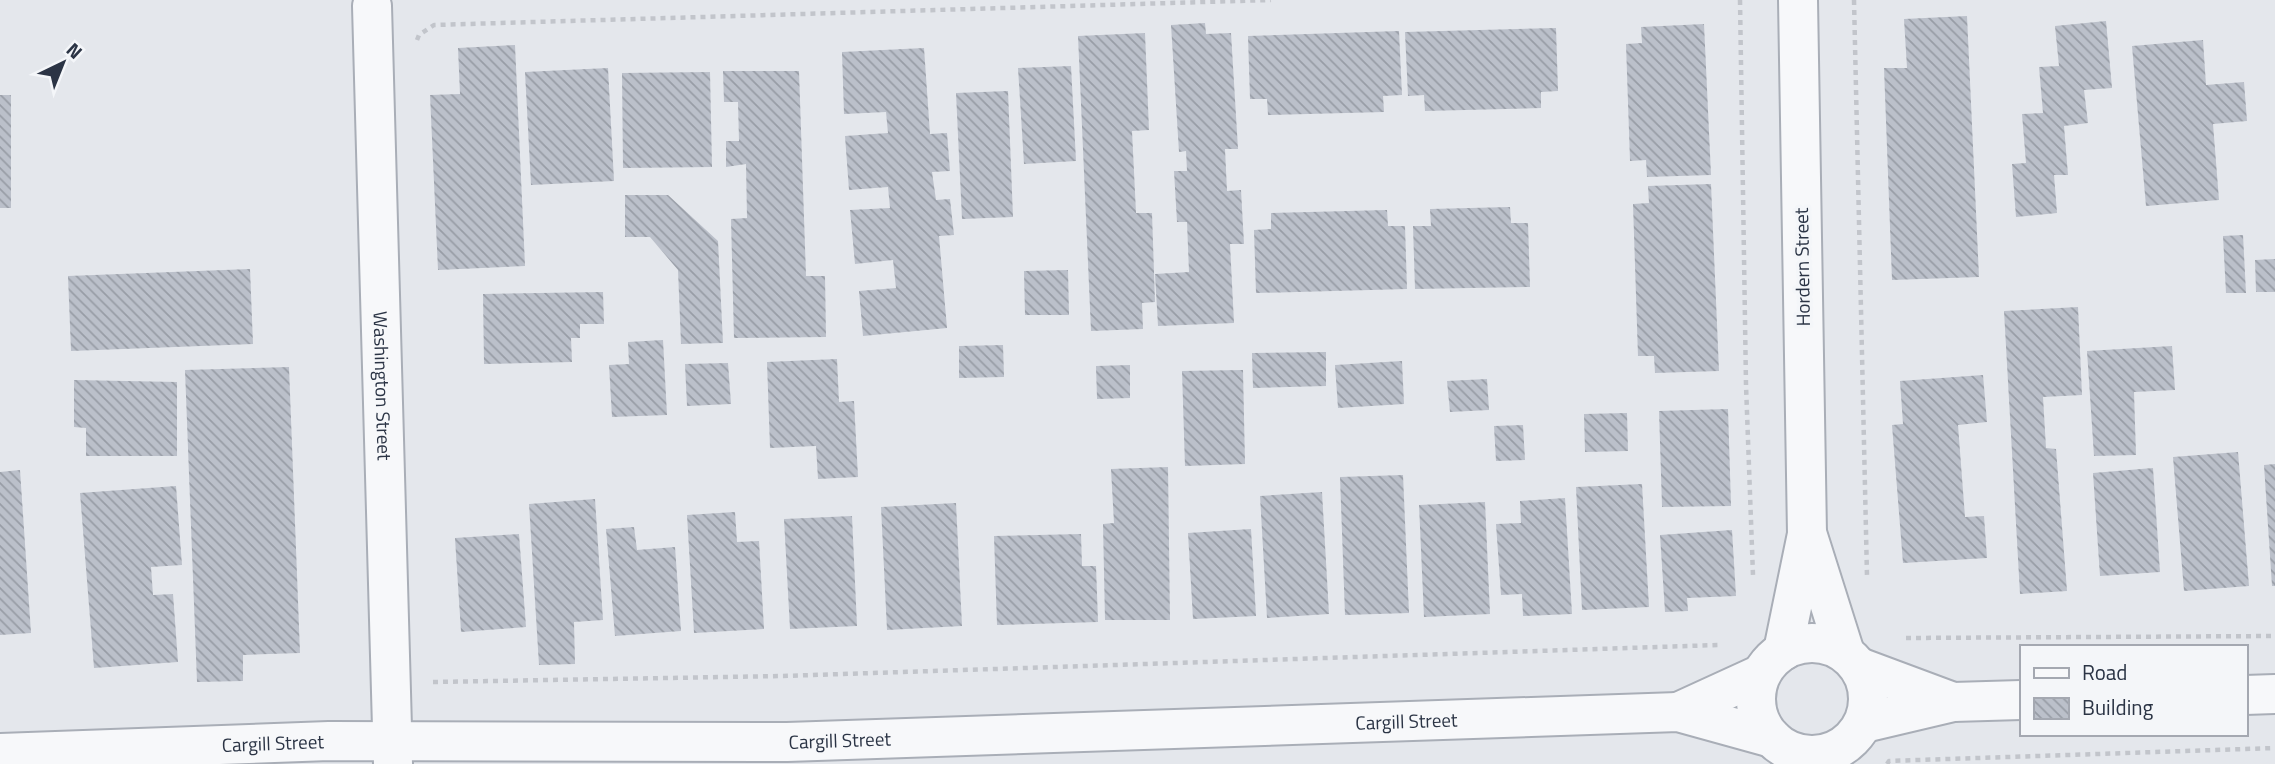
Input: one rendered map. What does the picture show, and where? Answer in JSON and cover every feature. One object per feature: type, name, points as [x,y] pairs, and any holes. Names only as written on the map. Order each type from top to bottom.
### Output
[{"type":"street","name":"Hordern Street","points":[[1772,663],[1807,534],[1798,0]]},
{"type":"street","name":"Washington Street","points":[[368,2],[392,752]]},
{"type":"street","name":"Hordern Street","points":[[1807,534],[1852,660]]},
{"type":"street","points":[[1953,702],[1852,660],[1827,644],[1807,642],[1772,663],[1755,693],[1757,713],[1765,731],[1790,752],[1816,755],[1836,750],[1953,702],[2020,700]]},
{"type":"street","points":[[1852,660],[1867,684],[1868,704],[1854,742]]},
{"type":"street","name":"Cargill Street","points":[[1678,712],[1772,663]]},
{"type":"street","points":[[2247,695],[2275,694]]},
{"type":"street","name":"Cargill Street","points":[[0,753],[392,752],[787,742],[1678,712],[1790,752]]},
{"type":"path","points":[[415,43],[419,35],[434,25],[1271,0]]},
{"type":"path","points":[[1740,0],[1745,372],[1754,586]]},
{"type":"path","points":[[1854,0],[1867,579]]},
{"type":"path","points":[[1896,638],[2275,636]]},
{"type":"path","points":[[425,683],[783,676],[1656,649],[1724,644]]},
{"type":"path","points":[[1887,764],[1889,761],[2275,748]]},
{"type":"building","points":[[1967,16],[1979,277],[1892,280],[1884,68],[1907,68],[1904,19]]},
{"type":"building","points":[[2106,21],[2112,88],[2084,90],[2088,123],[2064,126],[2068,175],[2054,175],[2057,213],[2016,217],[2012,164],[2026,163],[2022,114],[2043,113],[2039,67],[2059,66],[2055,26]]},
{"type":"building","points":[[1205,23],[1206,34],[1231,33],[1238,149],[1225,149],[1227,191],[1241,190],[1244,244],[1230,244],[1234,323],[1158,326],[1155,274],[1189,272],[1187,222],[1177,222],[1174,171],[1187,171],[1186,151],[1179,152],[1171,25]]},
{"type":"building","points":[[1704,24],[1711,175],[1647,177],[1646,160],[1630,161],[1626,44],[1642,43],[1641,27]]},
{"type":"building","points":[[1556,28],[1558,91],[1541,92],[1541,108],[1425,111],[1424,95],[1408,96],[1405,32]]},
{"type":"building","points":[[1399,31],[1402,95],[1383,96],[1384,112],[1268,115],[1267,99],[1250,99],[1248,36]]},
{"type":"building","points":[[1145,33],[1149,130],[1132,131],[1136,213],[1152,213],[1155,302],[1142,303],[1143,329],[1091,331],[1078,36]]},
{"type":"building","points":[[2203,40],[2206,85],[2244,82],[2247,121],[2213,124],[2219,200],[2146,206],[2132,46]]},
{"type":"building","points":[[515,45],[525,266],[438,270],[430,95],[460,94],[458,48]]},
{"type":"building","points":[[924,48],[930,134],[947,133],[950,171],[932,172],[936,200],[950,199],[954,235],[939,236],[947,328],[863,336],[859,291],[896,288],[893,260],[855,264],[850,210],[890,208],[888,187],[849,190],[845,136],[888,133],[886,112],[844,114],[842,52]]},
{"type":"building","points":[[1071,66],[1076,161],[1024,164],[1018,68]]},
{"type":"building","points":[[608,68],[614,181],[531,185],[525,72]]},
{"type":"building","points":[[723,71],[799,71],[806,276],[825,276],[826,337],[734,338],[731,219],[747,218],[746,164],[726,167],[726,141],[739,141],[738,102],[724,102]]},
{"type":"building","points":[[710,72],[712,167],[623,168],[622,73]]},
{"type":"building","points":[[1008,91],[1013,217],[962,219],[956,93]]},
{"type":"building","points":[[0,95],[11,95],[11,208],[0,208]]},
{"type":"building","points":[[1711,184],[1719,371],[1655,373],[1654,356],[1638,356],[1633,204],[1649,203],[1648,186]]},
{"type":"building","points":[[625,195],[668,195],[718,241],[723,343],[681,344],[678,270],[650,237],[625,237]]},
{"type":"building","points":[[1510,207],[1511,223],[1528,223],[1530,287],[1415,289],[1413,226],[1431,226],[1430,209]]},
{"type":"building","points":[[1387,210],[1388,226],[1405,226],[1407,289],[1256,293],[1254,230],[1271,229],[1271,213]]},
{"type":"building","points":[[2243,235],[2246,293],[2226,293],[2223,236]]},
{"type":"building","points":[[2275,259],[2275,292],[2256,292],[2255,260]]},
{"type":"building","points":[[250,269],[253,344],[71,351],[68,276]]},
{"type":"building","points":[[1068,270],[1069,315],[1025,315],[1024,271]]},
{"type":"building","points":[[603,292],[604,324],[580,324],[580,338],[571,338],[572,362],[484,364],[483,294]]},
{"type":"building","points":[[2078,307],[2082,395],[2043,397],[2046,448],[2056,449],[2067,591],[2020,594],[2004,311]]},
{"type":"building","points":[[663,340],[667,415],[612,417],[609,365],[629,364],[628,342]]},
{"type":"building","points":[[1003,345],[1004,377],[959,378],[959,346]]},
{"type":"building","points":[[2172,346],[2175,390],[2134,392],[2136,455],[2094,456],[2087,351]]},
{"type":"building","points":[[1326,352],[1326,386],[1253,388],[1252,353]]},
{"type":"building","points":[[837,359],[839,402],[854,401],[858,477],[818,479],[816,446],[770,448],[767,362]]},
{"type":"building","points":[[1402,361],[1404,404],[1338,408],[1335,365]]},
{"type":"building","points":[[728,363],[731,404],[687,406],[685,364]]},
{"type":"building","points":[[1130,365],[1130,398],[1097,399],[1096,366]]},
{"type":"building","points":[[289,367],[300,653],[243,655],[243,681],[197,682],[185,370]]},
{"type":"building","points":[[1243,370],[1245,464],[1185,466],[1182,371]]},
{"type":"building","points":[[1983,375],[1987,422],[1958,425],[1965,517],[1984,516],[1987,558],[1903,563],[1892,425],[1903,424],[1900,381]]},
{"type":"building","points":[[1487,379],[1489,410],[1450,412],[1447,381]]},
{"type":"building","points":[[74,380],[177,382],[177,456],[86,456],[86,428],[74,427]]},
{"type":"building","points":[[1728,409],[1731,506],[1662,507],[1659,411]]},
{"type":"building","points":[[1627,413],[1628,451],[1585,452],[1584,414]]},
{"type":"building","points":[[1523,425],[1525,460],[1496,461],[1494,426]]},
{"type":"building","points":[[2238,452],[2249,586],[2184,591],[2173,457]]},
{"type":"building","points":[[2275,464],[2275,586],[2272,586],[2264,465]]},
{"type":"building","points":[[1168,467],[1170,620],[1105,620],[1103,524],[1114,523],[1111,469]]},
{"type":"building","points":[[2153,468],[2160,572],[2100,576],[2093,473]]},
{"type":"building","points":[[20,470],[31,633],[0,635],[0,472]]},
{"type":"building","points":[[1403,475],[1409,613],[1345,615],[1340,477]]},
{"type":"building","points":[[1642,484],[1649,607],[1582,610],[1576,487]]},
{"type":"building","points":[[176,486],[182,565],[151,567],[153,595],[173,594],[178,662],[94,668],[80,493]]},
{"type":"building","points":[[1322,492],[1329,614],[1267,618],[1260,496]]},
{"type":"building","points":[[1565,498],[1572,614],[1523,616],[1522,594],[1501,595],[1496,524],[1521,523],[1520,501]]},
{"type":"building","points":[[595,499],[603,620],[574,622],[575,664],[539,665],[529,504]]},
{"type":"building","points":[[1485,502],[1490,614],[1424,617],[1419,505]]},
{"type":"building","points":[[956,503],[962,626],[887,630],[881,507]]},
{"type":"building","points":[[735,512],[737,542],[759,541],[764,629],[694,633],[687,515]]},
{"type":"building","points":[[852,516],[857,626],[790,629],[784,519]]},
{"type":"building","points":[[634,527],[637,550],[675,547],[681,631],[615,636],[606,529]]},
{"type":"building","points":[[1251,529],[1256,616],[1193,619],[1188,533]]},
{"type":"building","points":[[1732,530],[1736,596],[1687,598],[1688,611],[1665,612],[1660,535]]},
{"type":"building","points":[[519,534],[526,627],[461,632],[455,538]]},
{"type":"building","points":[[1081,534],[1082,566],[1096,566],[1098,622],[997,625],[994,536]]}]
